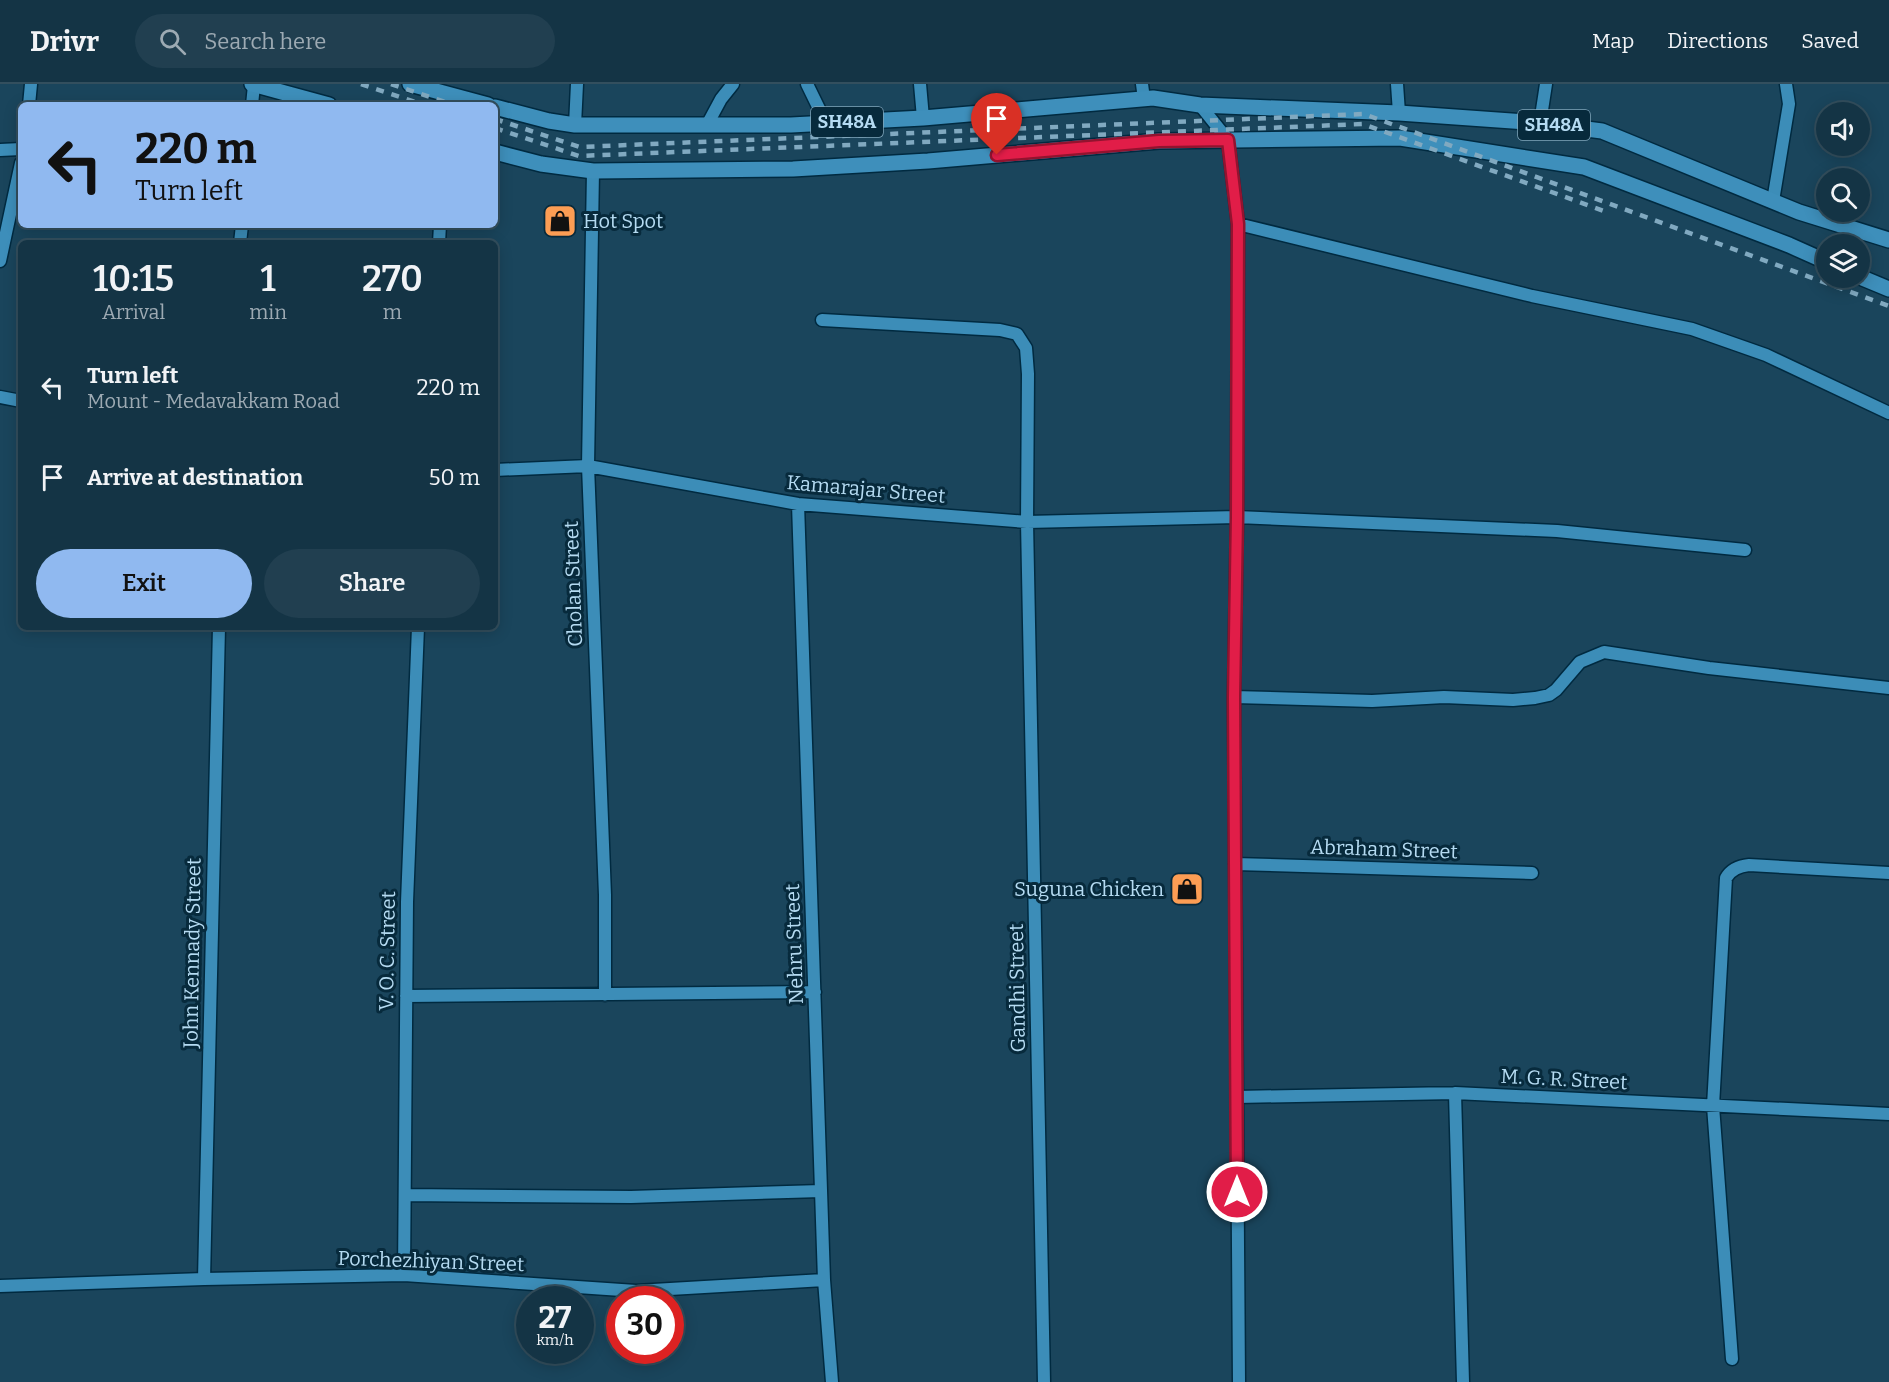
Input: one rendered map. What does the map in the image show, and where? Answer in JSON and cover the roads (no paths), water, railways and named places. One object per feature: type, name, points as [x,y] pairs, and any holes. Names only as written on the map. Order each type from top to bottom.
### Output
[{"type":"main road","points":[[253,84],[317,102]]},
{"type":"main road","points":[[410,84],[477,102]]},
{"type":"main road","name":"SH48A","points":[[498,108],[575,125],[826,123],[923,118],[1143,91],[1154,98],[1200,105],[1399,113],[1540,123],[1602,131],[1799,212],[1889,240]]},
{"type":"main road","name":"SH48A","points":[[498,153],[541,164],[593,171],[793,169],[928,161],[1159,141],[1400,138],[1584,167],[1816,257]]},
{"type":"main road","points":[[1870,281],[1889,289]]},
{"type":"street","points":[[28,102],[31,84]]},
{"type":"street","points":[[252,102],[253,84]]},
{"type":"street","points":[[575,125],[577,84]]},
{"type":"street","points":[[707,125],[721,99],[733,84]]},
{"type":"street","points":[[807,84],[826,123]]},
{"type":"street","points":[[920,84],[923,118]]},
{"type":"street","points":[[1396,84],[1399,113]]},
{"type":"street","points":[[1540,123],[1546,84]]},
{"type":"street","points":[[1773,201],[1789,104],[1786,84]]},
{"type":"street","points":[[1200,105],[1228,140],[1238,224],[1234,697],[1239,1382]]},
{"type":"street","points":[[0,150],[18,149]]},
{"type":"street","name":"Cholan Street","points":[[593,171],[588,466],[605,895],[605,996]]},
{"type":"street","points":[[0,261],[18,177]]},
{"type":"street","points":[[1238,224],[1532,296],[1692,329],[1766,355],[1889,412]]},
{"type":"street","name":"Gandhi Street","points":[[822,320],[1000,330],[1017,334],[1026,348],[1028,374],[1027,522],[1044,1382]]},
{"type":"street","points":[[0,397],[18,400]]},
{"type":"street","name":"Kamarajar Street","points":[[498,470],[588,466],[798,504],[1027,522],[1237,517],[1557,531],[1745,550]]},
{"type":"street","name":"Nehru Street","points":[[798,504],[824,1280],[832,1382]]},
{"type":"street","name":"John Kennady Street","points":[[204,1279],[219,630]]},
{"type":"street","name":"V. O. C. Street","points":[[404,1275],[407,902],[418,630]]},
{"type":"street","points":[[1234,697],[1372,701],[1444,697],[1513,700],[1535,698],[1549,695],[1580,662],[1604,652],[1709,668],[1889,688]]},
{"type":"street","name":"Abraham Street","points":[[1235,864],[1532,873]]},
{"type":"street","points":[[1732,1359],[1713,1106],[1725,883],[1728,873],[1737,867],[1749,865],[1889,873]]},
{"type":"street","points":[[406,996],[605,996],[815,992]]},
{"type":"street","points":[[1455,1093],[1463,1382]]},
{"type":"street","name":"M. G. R. Street","points":[[1237,1097],[1455,1093],[1889,1114]]},
{"type":"street","points":[[405,1195],[631,1197],[821,1191]]},
{"type":"street","name":"Porchezhiyan Street","points":[[0,1286],[404,1275],[636,1291],[824,1280]]},
{"type":"railway","points":[[361,84],[415,102]]},
{"type":"railway","points":[[391,84],[445,102]]},
{"type":"railway","points":[[498,120],[580,147],[1364,114],[1889,306]]},
{"type":"railway","points":[[498,129],[579,156],[1363,124],[1604,211]]},
{"type":"place","name":"Hot Spot","points":[[560,221]]},
{"type":"place","name":"Suguna Chicken","points":[[1187,889]]}]
